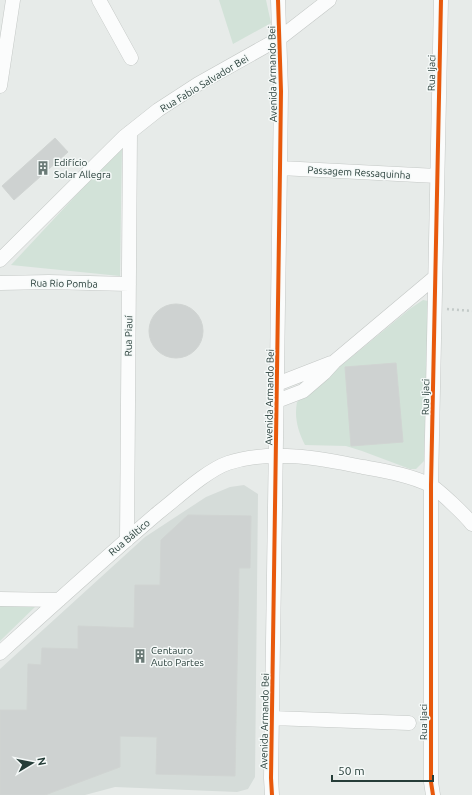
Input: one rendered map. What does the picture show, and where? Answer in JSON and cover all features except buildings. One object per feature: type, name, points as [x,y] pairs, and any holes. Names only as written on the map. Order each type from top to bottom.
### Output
[{"type":"street","points":[[0,86],[13,0]]},
{"type":"street","points":[[99,0],[131,58]]},
{"type":"street","name":"Avenida Armando Bei","points":[[272,795],[280,168],[280,38],[278,0]]},
{"type":"street","name":"Rua Fabio Salvador Bei","points":[[0,260],[130,132],[158,110],[198,84],[280,38],[329,0]]},
{"type":"street","name":"Rua Ijaci","points":[[433,795],[431,782],[431,485],[435,308],[434,278],[441,0]]},
{"type":"street","name":"Rua Piauí","points":[[126,540],[130,132]]},
{"type":"street","name":"Passagem Ressaquinha","points":[[280,168],[437,176]]},
{"type":"street","points":[[277,400],[303,391],[324,373],[334,362],[434,278]]},
{"type":"street","name":"Rua Rio Pomba","points":[[0,283],[129,284]]},
{"type":"street","points":[[277,384],[334,362]]},
{"type":"street","name":"Rua Báltico","points":[[0,652],[126,540],[181,494],[205,476],[227,463],[254,457],[276,455],[337,461],[393,473],[431,485]]},
{"type":"street","points":[[431,485],[472,524]]},
{"type":"street","points":[[0,599],[59,600]]},
{"type":"street","points":[[272,718],[409,723]]},
{"type":"path","points":[[435,308],[472,311]]},
{"type":"shaded area","points":[[219,0],[266,0],[271,23],[233,44]]},
{"type":"shaded area","points":[[122,146],[120,276],[11,265]]},
{"type":"shaded area","points":[[423,300],[428,301],[424,461],[416,469],[410,469],[346,446],[305,445],[297,424],[297,402],[411,308]]},
{"type":"shaded area","name":"Centauro Auto Partes","points":[[244,485],[258,494],[255,777],[248,789],[237,792],[115,787],[85,795],[0,795],[0,669],[145,537],[206,497],[230,487]]},
{"type":"shaded area","points":[[0,606],[36,606],[0,641]]},
{"type":"cycle path","points":[[272,795],[271,778],[281,91],[278,0]]},
{"type":"cycle path","points":[[433,795],[431,782],[431,485],[441,0]]},
{"type":"place","name":"Edifício Solar Allegra","points":[[43,168]]},
{"type":"place","name":"Centauro Auto Partes","points":[[140,656]]}]
